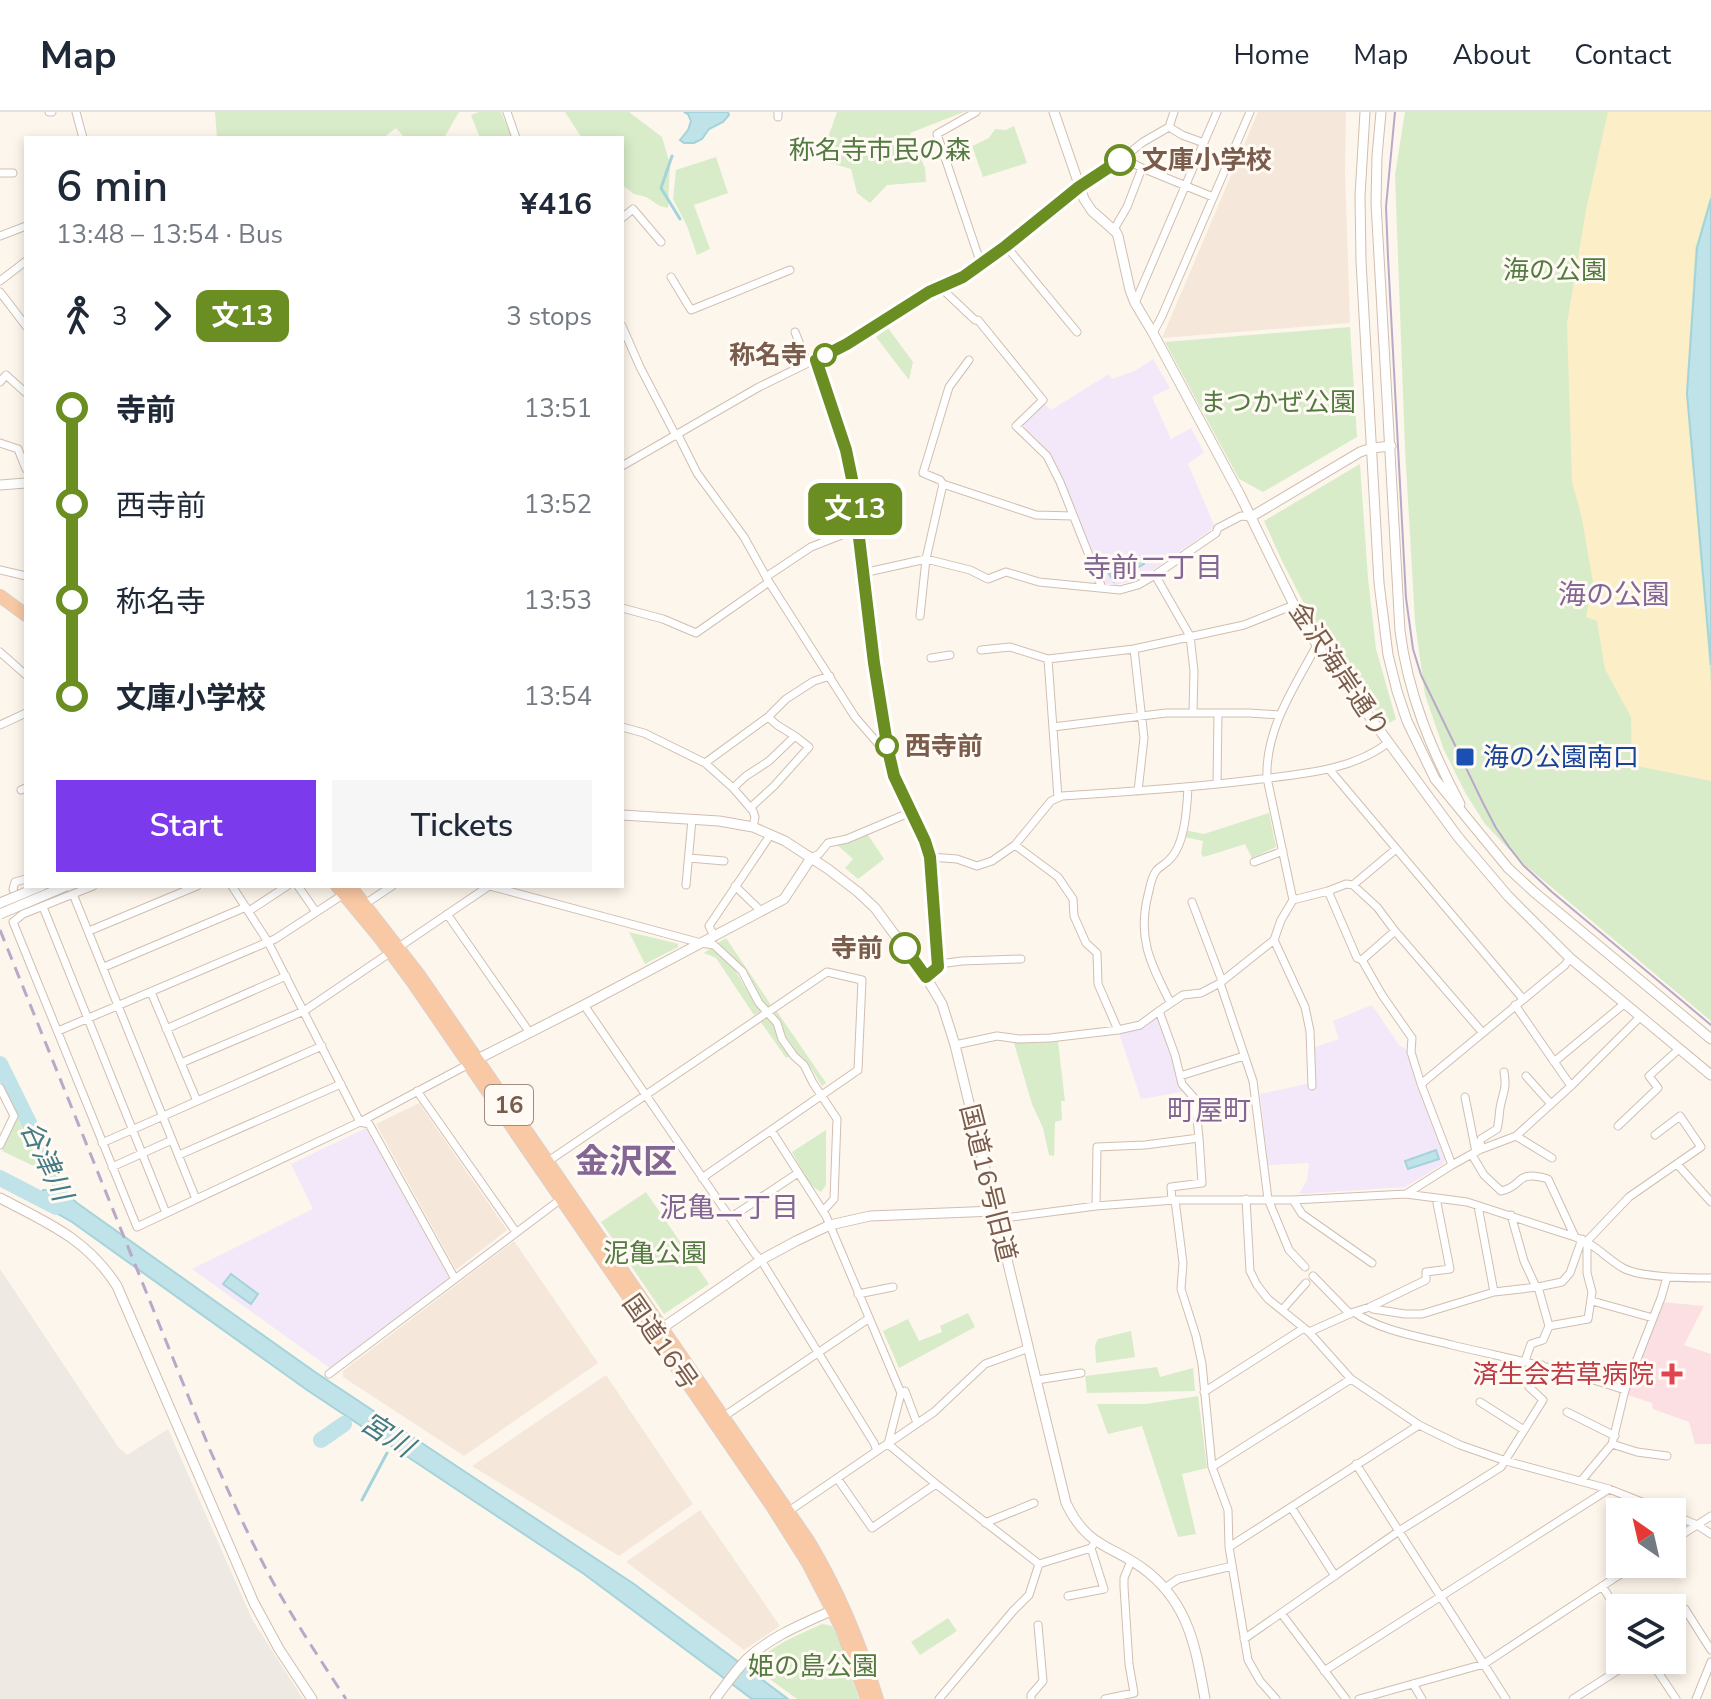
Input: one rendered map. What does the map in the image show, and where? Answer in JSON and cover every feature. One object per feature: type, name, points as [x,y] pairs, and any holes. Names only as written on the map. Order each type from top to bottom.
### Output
[{"type":"highway","points":[[0,596],[24,614]]},
{"type":"highway","name":"国道16号","points":[[343,889],[365,904],[473,1062],[547,1162],[838,1608],[865,1659],[877,1699]]},
{"type":"highway","name":"国道16号","points":[[343,889],[395,950]]},
{"type":"highway","name":"国道16号","points":[[473,1062],[561,1199],[723,1417],[819,1559],[867,1699]]},
{"type":"street","points":[[76,112],[82,136]]},
{"type":"street","points":[[507,112],[515,136]]},
{"type":"street","points":[[976,112],[937,134],[981,264]]},
{"type":"street","name":"金沢海岸通り","points":[[1054,112],[1084,199],[1118,236],[1135,303],[1317,645],[1484,869],[1570,958],[1711,1075]]},
{"type":"street","points":[[1166,112],[1182,135],[1204,143]]},
{"type":"street","points":[[1135,303],[1217,112]]},
{"type":"street","points":[[1153,333],[1250,112]]},
{"type":"street","points":[[1365,112],[1360,196],[1379,583],[1392,673],[1407,721],[1435,779],[1508,868],[1711,1039]]},
{"type":"street","points":[[1381,112],[1376,203],[1399,611],[1406,669],[1434,754],[1471,824]]},
{"type":"street","points":[[624,465],[759,387],[847,344],[929,292],[963,277],[1171,120]]},
{"type":"street","points":[[1123,158],[1213,197]]},
{"type":"street","points":[[1113,231],[1127,207],[1142,168]]},
{"type":"street","points":[[0,173],[13,173]]},
{"type":"street","points":[[624,216],[633,209],[661,242]]},
{"type":"street","points":[[0,236],[24,227]]},
{"type":"street","points":[[1006,246],[1077,332]]},
{"type":"street","points":[[0,281],[24,263]]},
{"type":"street","points":[[671,277],[691,310],[790,270]]},
{"type":"street","points":[[940,287],[978,320],[1043,400],[1016,426],[1047,456],[1102,588]]},
{"type":"street","points":[[0,292],[24,323]]},
{"type":"street","points":[[795,332],[807,362]]},
{"type":"street","points":[[626,345],[697,473],[744,537],[767,580],[855,717],[881,747],[888,750]]},
{"type":"street","points":[[816,360],[846,450],[852,479],[874,663],[888,750],[894,776],[930,857],[939,964]]},
{"type":"street","points":[[969,360],[949,387],[923,473],[943,484],[1036,515],[1073,516]]},
{"type":"street","points":[[0,382],[6,375],[24,391]]},
{"type":"street","points":[[0,443],[18,449],[24,464]]},
{"type":"street","points":[[863,573],[926,559],[970,570],[988,579],[1006,572],[1039,582],[1120,590],[1138,585],[1155,575],[1216,533],[1218,528],[1241,516],[1251,517],[1360,452],[1391,446]]},
{"type":"street","points":[[0,485],[24,483]]},
{"type":"street","points":[[920,616],[926,559],[943,484]]},
{"type":"street","points":[[625,609],[663,619],[696,633],[811,547],[857,529]]},
{"type":"street","points":[[0,570],[24,576]]},
{"type":"street","points":[[1155,575],[1190,636],[1193,712]]},
{"type":"street","points":[[981,650],[1010,647],[1048,659],[1134,649],[1244,625],[1294,605]]},
{"type":"street","points":[[955,1045],[997,1036],[1034,1039],[1140,1025],[1183,995],[1201,993],[1221,982],[1274,940],[1293,900],[1267,778],[1269,750],[1280,715],[1317,645]]},
{"type":"street","points":[[1134,649],[1144,738],[1138,791]]},
{"type":"street","points":[[0,652],[24,673]]},
{"type":"street","points":[[931,658],[950,655]]},
{"type":"street","points":[[1048,659],[1058,798]]},
{"type":"street","points":[[705,763],[768,717],[786,699],[814,681],[830,676]]},
{"type":"street","points":[[1053,727],[1193,712],[1280,715]]},
{"type":"street","points":[[1217,784],[1218,713]]},
{"type":"street","points":[[0,725],[24,714]]},
{"type":"street","points":[[750,808],[809,747],[768,717]]},
{"type":"street","points":[[624,728],[644,733],[705,763],[750,808],[755,817],[753,827]]},
{"type":"street","points":[[733,788],[769,761],[795,736]]},
{"type":"street","points":[[930,857],[957,859],[977,866],[992,861],[1015,845],[1039,813],[1051,801],[1062,796],[1188,787],[1329,769],[1364,758],[1388,743]]},
{"type":"street","points":[[1329,769],[1523,999]]},
{"type":"street","points":[[1170,1002],[1151,965],[1143,916],[1152,878],[1178,849],[1188,787]]},
{"type":"street","points":[[88,888],[23,914],[13,922],[137,1227],[360,1122],[784,899],[811,858],[828,843],[847,839],[911,812]]},
{"type":"street","name":"国道16号旧道","points":[[624,815],[736,823],[771,834],[834,873],[866,899],[926,977],[942,1004],[955,1045],[1066,1503],[1093,1545],[1131,1561],[1165,1588],[1190,1631],[1205,1699]]},
{"type":"street","points":[[686,885],[692,819]]},
{"type":"street","points":[[714,936],[709,926],[771,834]]},
{"type":"street","points":[[1015,845],[1058,877],[1073,899],[1074,916],[1089,946],[1097,953],[1098,984],[1118,1030]]},
{"type":"street","points":[[1353,885],[1396,849]]},
{"type":"street","points":[[1254,862],[1283,851]]},
{"type":"street","points":[[689,858],[724,861]]},
{"type":"street","points":[[23,914],[13,889],[15,882],[24,880]]},
{"type":"street","points":[[1293,900],[1346,884],[1353,885],[1377,907],[1482,1032]]},
{"type":"street","points":[[735,886],[761,911]]},
{"type":"street","points":[[0,903],[36,888]]},
{"type":"street","points":[[0,914],[61,888]]},
{"type":"street","points":[[89,931],[192,888]]},
{"type":"street","points":[[234,888],[268,942],[360,1122]]},
{"type":"street","points":[[104,967],[248,909],[284,888]]},
{"type":"street","points":[[299,888],[316,912]]},
{"type":"street","points":[[365,904],[389,888]]},
{"type":"street","points":[[181,1063],[304,1011],[486,888]]},
{"type":"street","points":[[496,888],[714,945],[729,957],[742,971],[759,1003],[777,1023],[782,1039],[804,1065],[837,1119],[834,1199],[823,1211]]},
{"type":"street","points":[[58,1031],[275,939],[316,912],[343,889]]},
{"type":"street","points":[[1328,891],[1357,958],[1362,960],[1412,1038],[1411,1052],[1421,1084],[1452,1165]]},
{"type":"street","points":[[73,894],[196,1199]]},
{"type":"street","points":[[1192,902],[1253,1081],[1268,1199],[1289,1250],[1305,1267]]},
{"type":"street","points":[[43,907],[166,1213]]},
{"type":"street","points":[[447,914],[530,1033]]},
{"type":"street","points":[[1362,960],[1395,931]]},
{"type":"street","points":[[1274,940],[1305,1007],[1310,1031],[1312,1086]]},
{"type":"street","points":[[1421,1084],[1570,958]]},
{"type":"street","points":[[926,977],[939,964],[1021,959]]},
{"type":"street","points":[[547,1162],[827,972],[862,980],[858,1070],[702,1178]]},
{"type":"street","points":[[166,1029],[286,976]]},
{"type":"street","points":[[151,992],[197,1101]]},
{"type":"street","points":[[1554,1062],[1624,1004]]},
{"type":"street","points":[[584,1005],[761,1260],[877,1451]]},
{"type":"street","points":[[1515,1005],[1571,1086]]},
{"type":"street","points":[[1159,1011],[1182,1084],[1195,1099],[1199,1138],[1202,1183],[1171,1187],[1183,1263],[1181,1289],[1202,1364],[1212,1467],[1228,1510],[1229,1547],[1248,1660],[1260,1681],[1276,1699]]},
{"type":"street","points":[[1406,1194],[1476,1152],[1516,1136],[1640,1017]]},
{"type":"street","points":[[102,1143],[322,1046]]},
{"type":"street","points":[[1618,1126],[1658,1088],[1649,1076],[1679,1049]]},
{"type":"street","points":[[1180,1076],[1244,1056]]},
{"type":"street","points":[[1476,1152],[1481,1139],[1497,1129],[1505,1095],[1504,1072]]},
{"type":"street","points":[[1526,1076],[1551,1104]]},
{"type":"street","points":[[179,1155],[341,1084]]},
{"type":"street","points":[[0,1088],[14,1116],[0,1145]]},
{"type":"street","points":[[417,1091],[516,1232]]},
{"type":"street","points":[[1465,1097],[1484,1175],[1501,1191],[1507,1191],[1524,1177],[1534,1175],[1548,1179],[1581,1239],[1592,1292],[1588,1319],[1549,1326]]},
{"type":"street","points":[[1370,1307],[1422,1314],[1494,1292],[1562,1282],[1570,1273],[1581,1239],[1629,1197],[1701,1147],[1680,1116],[1655,1135]]},
{"type":"street","points":[[360,1122],[369,1124],[455,1279]]},
{"type":"street","points":[[771,1130],[830,1225],[901,1393],[888,1444]]},
{"type":"street","points":[[1516,1136],[1552,1158]]},
{"type":"street","points":[[1096,1206],[1097,1147],[1199,1138]]},
{"type":"street","points":[[112,1167],[172,1140]]},
{"type":"street","points":[[1677,1164],[1711,1202]]},
{"type":"street","points":[[730,1218],[798,1173]]},
{"type":"street","points":[[658,1331],[761,1260],[830,1225],[870,1216],[996,1215],[1174,1200],[1293,1200],[1406,1194],[1467,1202],[1581,1239],[1626,1270],[1667,1277],[1711,1278]]},
{"type":"street","points":[[0,1198],[61,1230],[84,1246],[117,1286],[254,1603],[312,1699]]},
{"type":"street","points":[[1204,1392],[1306,1330],[1370,1307],[1426,1280],[1426,1272],[1450,1269],[1436,1198]]},
{"type":"street","points":[[329,1374],[561,1199]]},
{"type":"street","points":[[1246,1199],[1250,1271],[1268,1299],[1306,1330],[1351,1379],[1419,1425],[1460,1445],[1632,1498]]},
{"type":"street","points":[[1293,1200],[1302,1214],[1372,1263]]},
{"type":"street","points":[[1478,1206],[1494,1292]]},
{"type":"street","points":[[1511,1215],[1524,1261],[1537,1287],[1549,1326],[1543,1340],[1531,1344],[1525,1361]]},
{"type":"street","points":[[1313,1276],[1352,1313],[1366,1321],[1490,1355],[1542,1365],[1625,1390]]},
{"type":"street","points":[[1581,1481],[1614,1440],[1625,1390],[1667,1277]]},
{"type":"street","points":[[1282,1310],[1306,1283]]},
{"type":"street","points":[[858,1294],[893,1287]]},
{"type":"street","points":[[1592,1301],[1653,1318]]},
{"type":"street","points":[[723,1417],[868,1319]]},
{"type":"street","points":[[789,1511],[934,1412],[985,1364],[1029,1348]]},
{"type":"street","points":[[1244,1639],[1399,1531],[1501,1467],[1543,1400],[1529,1387],[1542,1365]]},
{"type":"street","points":[[1037,1380],[1081,1373]]},
{"type":"street","points":[[1212,1467],[1351,1379]]},
{"type":"street","points":[[905,1391],[917,1423]]},
{"type":"street","points":[[1480,1402],[1524,1430]]},
{"type":"street","points":[[1567,1412],[1637,1452],[1667,1456]]},
{"type":"street","points":[[1229,1547],[1419,1425]]},
{"type":"street","points":[[888,1444],[1039,1564]]},
{"type":"street","points":[[1356,1464],[1506,1699]]},
{"type":"street","points":[[837,1478],[872,1528],[936,1484]]},
{"type":"street","points":[[1324,1671],[1609,1489]]},
{"type":"street","points":[[985,1523],[1034,1503]]},
{"type":"street","points":[[1291,1507],[1335,1576]]},
{"type":"street","points":[[1686,1532],[1711,1516]]},
{"type":"street","points":[[1686,1520],[1711,1534]]},
{"type":"street","points":[[1039,1564],[1093,1545],[1104,1589],[1068,1596]]},
{"type":"street","points":[[1105,1699],[1134,1693],[1124,1587],[1131,1561]]},
{"type":"street","points":[[939,1699],[1029,1595],[1039,1564]]},
{"type":"street","points":[[1165,1588],[1178,1579],[1232,1566]]},
{"type":"street","points":[[1359,1699],[1484,1664],[1614,1578]]},
{"type":"street","points":[[1602,1586],[1607,1594]]},
{"type":"street","points":[[715,1699],[743,1663],[756,1652],[790,1630],[838,1608]]},
{"type":"street","points":[[1686,1611],[1711,1650]]},
{"type":"street","points":[[1281,1613],[1346,1699]]},
{"type":"street","points":[[1031,1699],[1043,1681],[1038,1625]]},
{"type":"street","points":[[1696,1699],[1711,1664]]},
{"type":"street","points":[[1573,1699],[1612,1674]]},
{"type":"street","points":[[1659,1674],[1676,1699]]},
{"type":"street","points":[[1413,1684],[1422,1699]]},
{"type":"shaded area","points":[[1258,112],[1346,112],[1350,323],[1162,338]]},
{"type":"shaded area","points":[[1153,359],[1170,388],[1152,397],[1171,439],[1191,428],[1204,452],[1188,464],[1215,527],[1140,579],[1116,585],[1103,584],[1060,472],[1051,456],[1023,424],[1045,404],[1051,410],[1109,374],[1112,379],[1135,371]]},
{"type":"shaded area","points":[[1372,1005],[1399,1045],[1406,1049],[1445,1159],[1443,1164],[1405,1187],[1299,1194],[1307,1180],[1309,1163],[1268,1165],[1260,1094],[1316,1082],[1312,1048],[1339,1039],[1333,1021]]},
{"type":"shaded area","points":[[1158,1016],[1182,1092],[1141,1099],[1119,1033]]},
{"type":"shaded area","points":[[419,1103],[507,1230],[456,1270],[376,1124]]},
{"type":"shaded area","points":[[366,1128],[449,1278],[330,1368],[192,1269],[313,1209],[291,1164]]},
{"type":"shaded area","points":[[514,1241],[598,1363],[464,1456],[343,1377],[343,1371]]},
{"type":"shaded area","points":[[0,1269],[119,1448],[127,1455],[168,1429],[252,1619],[303,1699],[0,1699]]},
{"type":"shaded area","name":"済生会若草病院","points":[[1662,1302],[1704,1306],[1684,1345],[1711,1354],[1711,1444],[1695,1444],[1689,1422],[1653,1409],[1652,1403],[1625,1394]]},
{"type":"shaded area","points":[[606,1375],[693,1504],[619,1556],[472,1466]]},
{"type":"shaded area","points":[[700,1510],[780,1626],[744,1650],[626,1562]]},
{"type":"green space","points":[[215,112],[459,112],[445,136],[403,136],[396,128],[386,136],[217,136]]},
{"type":"green space","points":[[501,112],[511,136],[479,136],[471,115]]},
{"type":"green space","points":[[565,112],[629,112],[662,137],[670,164],[668,208],[624,186],[624,136],[581,136]]},
{"type":"green space","name":"称名寺市民の森","points":[[837,112],[964,112],[910,133],[925,168],[926,182],[887,185],[870,203],[857,193],[851,169],[831,163],[824,149]]},
{"type":"green space","name":"海の公園","points":[[1405,112],[1711,112],[1711,1021],[1519,860],[1485,824],[1444,750],[1425,695],[1415,622],[1395,175]]},
{"type":"green space","points":[[1014,126],[1027,163],[983,177],[972,146],[989,138],[995,129],[1006,130]]},
{"type":"green space","points":[[716,157],[728,193],[694,205],[710,249],[697,255],[673,199],[676,170]]},
{"type":"green space","name":"まつかぜ公園","points":[[1350,327],[1357,437],[1263,492],[1239,479],[1165,342]]},
{"type":"green space","points":[[888,328],[913,362],[909,380],[876,337]]},
{"type":"green space","name":"まつかぜ公園","points":[[1360,464],[1376,649],[1396,719],[1386,725],[1312,619],[1264,521]]},
{"type":"green space","points":[[1269,813],[1276,847],[1252,858],[1245,844],[1204,857],[1201,854],[1203,841],[1184,837],[1185,830],[1204,834]]},
{"type":"green space","points":[[868,835],[884,859],[858,879],[845,868],[853,859],[836,844]]},
{"type":"green space","points":[[629,932],[675,943],[678,947],[645,964]]},
{"type":"green space","points":[[726,938],[771,1005],[767,1007],[740,965],[718,943]]},
{"type":"green space","points":[[711,948],[733,967],[762,1011],[754,1015],[716,958],[704,953]]},
{"type":"green space","points":[[776,1010],[826,1083],[822,1086],[786,1037],[780,1022],[773,1015]]},
{"type":"green space","points":[[767,1017],[790,1056],[786,1058],[760,1021]]},
{"type":"green space","points":[[1058,1042],[1065,1101],[1061,1101],[1062,1120],[1055,1122],[1054,1156],[1049,1155],[1014,1043]]},
{"type":"green space","points":[[17,1117],[42,1170],[2,1151]]},
{"type":"green space","points":[[826,1130],[826,1185],[821,1192],[810,1185],[792,1152]]},
{"type":"green space","name":"泥亀公園","points":[[646,1192],[709,1284],[664,1314],[601,1222]]},
{"type":"green space","points":[[968,1313],[975,1327],[899,1368],[883,1331],[908,1319],[919,1341],[942,1332],[940,1326]]},
{"type":"green space","points":[[1131,1331],[1135,1357],[1096,1363],[1095,1346],[1098,1339]]},
{"type":"green space","points":[[1157,1367],[1160,1377],[1193,1368],[1195,1391],[1087,1393],[1085,1376]]},
{"type":"green space","points":[[1198,1396],[1207,1468],[1182,1474],[1196,1534],[1178,1537],[1142,1426],[1108,1434],[1097,1404],[1146,1404]]},
{"type":"green space","points":[[948,1618],[957,1631],[920,1655],[911,1642]]},
{"type":"green space","name":"姫の島公園","points":[[822,1624],[832,1626],[837,1634],[859,1699],[797,1699],[755,1668],[762,1657],[777,1646]]},
{"type":"sand","points":[[1608,112],[1711,112],[1711,194],[1695,248],[1686,394],[1711,685],[1711,781],[1632,765],[1631,717],[1605,669],[1597,621],[1586,617],[1593,582],[1572,482],[1567,323],[1586,210]]},
{"type":"water","points":[[684,112],[728,112],[729,115],[709,129],[702,139],[684,143],[680,140],[691,121]]},
{"type":"water","points":[[1711,199],[1711,665],[1687,393],[1697,248]]},
{"type":"water","points":[[1139,556],[1144,564],[1114,582],[1109,574]]},
{"type":"water","points":[[27,1112],[68,1195],[77,1203],[315,1372],[634,1584],[788,1699],[752,1699],[584,1574],[307,1390],[72,1222],[37,1202],[43,1190],[51,1190],[54,1184],[21,1115]]},
{"type":"water","points":[[1436,1150],[1439,1159],[1408,1169],[1405,1161]]},
{"type":"water","points":[[231,1274],[258,1294],[251,1304],[223,1284]]},
{"type":"waterway","points":[[672,156],[661,188],[680,219]]},
{"type":"waterway","name":"谷津川","points":[[0,1064],[33,1131]]},
{"type":"waterway","name":"宮川","points":[[0,1178],[56,1207]]},
{"type":"waterway","points":[[321,1440],[344,1424]]},
{"type":"waterway","points":[[362,1500],[387,1453]]},
{"type":"tram line","points":[[1395,112],[1386,207],[1388,257],[1406,598],[1413,649],[1421,675],[1496,828],[1523,865],[1711,1025]]},
{"type":"railway","points":[[0,930],[225,1484],[274,1584],[346,1699]]},
{"type":"bus line","name":"文13","points":[[905,948],[926,977],[938,967],[930,857],[894,776],[888,750],[874,663],[852,479],[846,450],[816,360],[929,292],[963,277],[1079,187],[1120,160]]},
{"type":"place","name":"文庫小学校","points":[[1120,160]]},
{"type":"place","name":"称名寺","points":[[825,355]]},
{"type":"place","name":"西寺前","points":[[887,746]]},
{"type":"place","name":"海の公園南口","points":[[1465,757]]},
{"type":"place","name":"寺前","points":[[905,948]]},
{"type":"place","name":"済生会若草病院","points":[[1672,1374]]},
{"type":"district","name":"寺前二丁目","points":[[1153,568]]},
{"type":"district","name":"海の公園","points":[[1614,595]]},
{"type":"district","name":"町屋町","points":[[1209,1111]]},
{"type":"district","name":"金沢区","points":[[626,1162]]},
{"type":"district","name":"泥亀二丁目","points":[[729,1208]]}]
